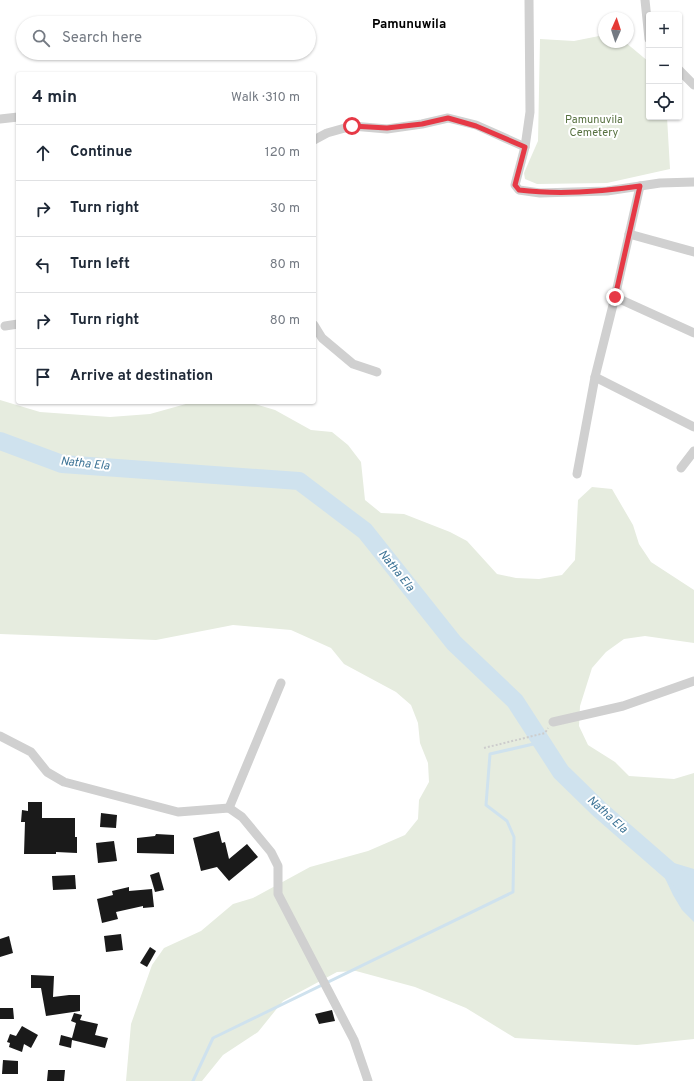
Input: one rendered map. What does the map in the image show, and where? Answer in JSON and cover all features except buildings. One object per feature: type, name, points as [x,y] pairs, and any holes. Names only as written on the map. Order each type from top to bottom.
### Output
[{"type":"street","points":[[529,0],[530,112],[525,147],[515,185],[519,190],[540,193],[607,191],[660,183],[694,182]]},
{"type":"street","points":[[645,0],[646,12]]},
{"type":"street","points":[[682,73],[694,85]]},
{"type":"street","points":[[0,119],[16,117]]},
{"type":"street","points":[[316,139],[327,133],[352,126],[387,128],[422,124],[448,118],[476,126],[525,147]]},
{"type":"street","points":[[577,474],[595,377],[640,186]]},
{"type":"street","points":[[629,234],[694,252]]},
{"type":"street","points":[[615,297],[694,333]]},
{"type":"street","points":[[5,326],[16,324]]},
{"type":"street","points":[[316,328],[322,338],[354,364],[377,372]]},
{"type":"street","points":[[595,377],[694,427]]},
{"type":"street","points":[[680,468],[694,451]]},
{"type":"street","points":[[553,722],[623,706],[694,681]]},
{"type":"street","points":[[229,808],[281,684]]},
{"type":"street","points":[[0,736],[30,752],[46,772],[64,782],[178,812],[229,808],[242,817],[271,852],[278,866],[278,894],[354,1040],[368,1081]]},
{"type":"path","points":[[484,748],[545,733]]},
{"type":"green space","name":"Pamunuvila Cemetery","points":[[598,36],[598,48],[632,48],[646,60],[646,120],[667,120],[670,169],[607,183],[537,184],[525,179],[524,173],[538,141],[540,39],[574,41]]},
{"type":"green space","points":[[0,400],[40,412],[110,417],[150,414],[186,404],[255,404],[275,410],[311,430],[332,432],[348,445],[361,462],[365,500],[381,513],[404,514],[450,532],[467,541],[497,574],[516,578],[539,579],[562,575],[575,560],[578,500],[592,487],[612,489],[633,525],[639,544],[651,562],[694,590],[694,643],[645,636],[624,639],[606,652],[592,668],[580,706],[579,726],[588,745],[615,762],[629,776],[674,779],[694,773],[694,1039],[637,1045],[515,1038],[466,1008],[415,987],[356,971],[337,972],[283,1001],[258,1032],[223,1055],[202,1081],[126,1081],[131,1024],[152,965],[164,948],[201,931],[233,904],[253,898],[310,867],[368,851],[405,835],[418,819],[419,800],[429,782],[428,763],[420,743],[418,723],[411,705],[396,692],[344,664],[331,648],[291,630],[233,625],[156,640],[0,634]]},
{"type":"water","points":[[655,853],[674,863],[694,869],[694,922],[682,910],[673,895],[664,876],[656,864]]},
{"type":"waterway","name":"Natha Ela","points":[[0,441],[62,464],[299,481],[365,531],[454,643],[515,701],[561,772],[600,810],[685,884],[694,886]]},
{"type":"waterway","points":[[193,1081],[213,1038],[513,892],[514,837],[507,821],[486,805],[490,754],[542,742]]},
{"type":"district","name":"Pamunuwila","points":[[409,25]]},
{"type":"route","points":[[352,126],[387,128],[422,124],[448,118],[476,126],[525,147],[515,185],[519,190],[540,193],[607,191],[640,186],[615,297]]}]
